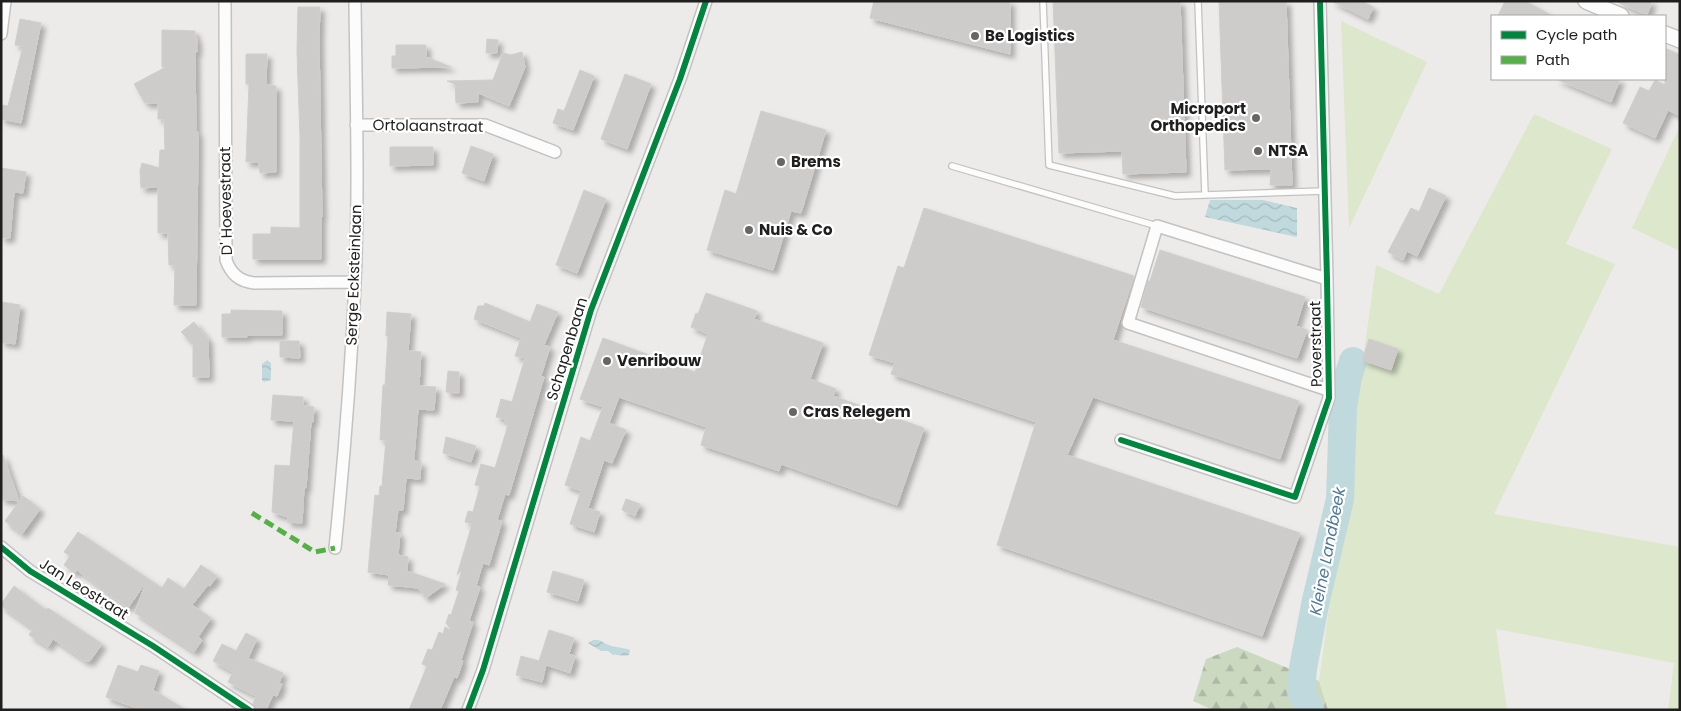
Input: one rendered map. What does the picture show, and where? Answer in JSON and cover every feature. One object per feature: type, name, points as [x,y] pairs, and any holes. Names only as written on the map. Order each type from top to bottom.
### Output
[{"type":"street","points":[[1,34],[5,1]]},
{"type":"street","name":"D' Hoevestraat","points":[[224,1],[226,260],[229,269],[241,280],[254,283],[355,282]]},
{"type":"street","name":"Serge Ecksteinlaan","points":[[335,548],[347,428],[355,282],[355,1]]},
{"type":"street","name":"Schapenbaan","points":[[468,710],[483,670],[591,310],[680,80],[706,1]]},
{"type":"street","name":"Poverstraat","points":[[1120,440],[1295,497],[1328,398],[1320,1]]},
{"type":"street","points":[[1586,1],[1619,15]]},
{"type":"street","points":[[1666,34],[1680,40]]},
{"type":"street","name":"Ortolaanstraat","points":[[356,125],[485,125],[555,152]]},
{"type":"street","name":"Poverstraat","points":[[1327,279],[1157,226],[1128,323],[1328,390]]},
{"type":"street","name":"Jan Leostraat","points":[[2,549],[30,571],[153,646],[249,710]]},
{"type":"lane","points":[[1043,1],[1049,165],[1175,196],[1324,191]]},
{"type":"lane","points":[[1198,1],[1205,195]]},
{"type":"lane","points":[[952,166],[1157,226]]},
{"type":"green space","points":[[1341,21],[1427,62],[1349,228]]},
{"type":"green space","points":[[1534,114],[1612,149],[1566,244],[1615,264],[1494,514],[1680,547],[1680,710],[1668,710],[1674,663],[1496,629],[1507,710],[1328,710],[1319,681],[1376,265],[1439,294]]},
{"type":"green space","points":[[1680,126],[1680,251],[1632,228]]},
{"type":"green space","points":[[1237,647],[1319,681],[1328,710],[1213,710],[1193,701],[1206,659]]},
{"type":"water","points":[[1210,200],[1263,200],[1297,208],[1297,237],[1205,217]]},
{"type":"water","points":[[267,360],[271,363],[271,380],[264,382],[262,380],[262,364]]},
{"type":"water","points":[[593,640],[630,650],[629,655],[613,655],[608,651],[601,651],[588,643]]},
{"type":"building","name":"Be Logistics","points":[[874,1],[1010,1],[1010,54],[870,18]]},
{"type":"building","points":[[1053,1],[1180,1],[1186,172],[1123,174],[1122,151],[1059,153]]},
{"type":"building","points":[[1219,1],[1286,1],[1292,185],[1270,185],[1271,169],[1225,170]]},
{"type":"building","points":[[1331,1],[1361,1],[1373,7],[1368,19]]},
{"type":"building","points":[[1505,1],[1525,1],[1551,15],[1498,15]]},
{"type":"building","points":[[1615,1],[1652,1],[1647,15]]},
{"type":"building","points":[[298,7],[320,7],[321,259],[253,259],[253,234],[271,234],[271,227],[300,228]]},
{"type":"building","points":[[20,19],[41,23],[21,123],[1,119],[1,105],[8,106],[23,46],[15,45]]},
{"type":"building","points":[[162,30],[195,31],[195,38],[197,38],[197,52],[195,52],[196,132],[198,132],[196,305],[174,305],[175,265],[169,265],[168,233],[158,233],[158,187],[141,188],[140,171],[142,163],[159,168],[160,150],[165,150],[164,119],[158,119],[158,103],[145,103],[134,84],[166,67],[162,67]]},
{"type":"building","points":[[487,39],[498,40],[497,53],[486,53]]},
{"type":"building","points":[[396,45],[426,45],[426,57],[451,67],[392,68],[392,56],[396,56]]},
{"type":"building","points":[[1666,48],[1680,55],[1680,116],[1668,110],[1655,138],[1623,123],[1640,87],[1649,91],[1655,80],[1665,85]]},
{"type":"building","points":[[522,52],[525,67],[509,106],[478,93],[478,102],[456,103],[455,84],[447,81],[493,80],[503,53],[511,55]]},
{"type":"building","points":[[246,54],[267,54],[266,85],[276,86],[276,172],[260,173],[259,162],[246,162],[249,84],[246,84]]},
{"type":"building","points":[[580,70],[594,76],[573,130],[553,123],[558,109],[564,111]]},
{"type":"building","points":[[625,74],[651,84],[627,149],[601,139]]},
{"type":"building","points":[[1558,80],[1620,80],[1611,102]]},
{"type":"building","points":[[761,111],[826,130],[801,213],[791,211],[773,270],[707,250],[725,190],[736,194]]},
{"type":"building","points":[[471,146],[493,154],[484,181],[462,173]]},
{"type":"building","points":[[390,147],[433,147],[433,165],[390,166]]},
{"type":"building","points":[[1,168],[26,172],[23,193],[14,192],[10,238],[1,238]]},
{"type":"building","points":[[1429,188],[1446,196],[1417,256],[1407,251],[1403,260],[1388,252],[1411,208],[1419,212]]},
{"type":"building","points":[[584,190],[606,199],[577,273],[556,265]]},
{"type":"building","points":[[924,208],[1134,276],[1113,340],[1299,401],[1280,459],[1093,397],[1067,455],[1300,533],[1262,636],[997,545],[1036,422],[891,374],[895,363],[869,355],[898,266],[904,268]]},
{"type":"building","points":[[1160,250],[1305,297],[1296,326],[1307,330],[1297,358],[1141,307],[1148,281],[1150,281]]},
{"type":"building","name":"Cras Relegem","points":[[706,293],[757,311],[754,319],[823,343],[810,379],[836,389],[833,396],[924,428],[897,505],[781,464],[779,471],[701,445],[706,427],[619,397],[609,423],[626,430],[612,463],[604,460],[588,508],[600,512],[594,532],[570,524],[581,491],[565,485],[581,437],[590,441],[603,407],[580,399],[603,338],[695,372],[708,334],[691,327]]},
{"type":"building","points":[[1,302],[20,305],[15,344],[1,342]]},
{"type":"building","points":[[485,303],[530,322],[537,304],[558,312],[544,345],[550,347],[541,376],[544,377],[509,495],[505,494],[497,520],[502,521],[489,565],[483,563],[476,586],[480,587],[469,621],[473,622],[457,678],[454,677],[440,710],[409,710],[427,666],[422,664],[428,649],[432,650],[439,632],[443,634],[445,627],[452,631],[446,623],[449,614],[451,615],[459,591],[456,590],[462,570],[457,575],[472,524],[465,522],[468,511],[473,512],[480,486],[475,485],[481,464],[495,468],[508,425],[504,424],[505,419],[496,417],[501,399],[512,402],[525,358],[515,356],[521,338],[474,319],[478,306],[484,306]]},
{"type":"building","points":[[231,310],[282,311],[282,335],[222,337],[222,314],[231,314]]},
{"type":"building","points":[[387,312],[411,314],[408,351],[421,352],[419,386],[436,387],[434,410],[418,409],[414,461],[421,462],[420,479],[406,478],[403,510],[398,510],[395,533],[400,533],[398,555],[408,557],[407,571],[445,584],[426,598],[418,588],[388,585],[389,575],[368,572],[375,495],[379,496],[380,486],[382,486],[386,440],[380,440],[388,336],[386,336]]},
{"type":"building","points":[[194,322],[208,339],[209,377],[193,377],[193,344],[181,332]]},
{"type":"building","points":[[1369,339],[1398,349],[1391,370],[1362,360]]},
{"type":"building","points":[[280,341],[299,341],[300,358],[280,357]]},
{"type":"building","points":[[448,371],[459,372],[459,393],[446,392]]},
{"type":"building","points":[[273,395],[303,397],[303,406],[314,407],[313,422],[311,422],[306,488],[304,488],[302,523],[287,522],[288,517],[272,512],[275,465],[290,466],[294,421],[271,420]]},
{"type":"building","points":[[446,437],[476,446],[471,462],[443,453]]},
{"type":"building","points":[[1,455],[3,455],[19,501],[1,499]]},
{"type":"building","points":[[23,496],[40,509],[22,534],[5,521]]},
{"type":"building","points":[[626,499],[640,504],[635,516],[622,510]]},
{"type":"building","points":[[78,532],[162,588],[168,578],[184,589],[201,565],[217,576],[192,605],[211,618],[198,637],[202,640],[194,652],[135,613],[146,582],[128,608],[77,570],[75,573],[64,565],[70,556],[64,552]]},
{"type":"building","points":[[553,571],[584,580],[578,601],[547,592]]},
{"type":"building","points":[[14,586],[46,610],[48,608],[102,644],[90,661],[85,661],[53,639],[48,647],[29,635],[33,629],[1,606]]},
{"type":"building","points":[[549,630],[574,638],[569,654],[575,656],[570,673],[546,665],[542,682],[516,675],[521,656],[539,661]]},
{"type":"building","points":[[246,633],[257,639],[248,658],[283,673],[279,683],[282,684],[277,696],[273,695],[266,710],[256,708],[253,704],[256,696],[228,682],[233,672],[213,661],[222,644],[236,651]]},
{"type":"building","points":[[118,665],[138,672],[141,665],[159,671],[153,690],[186,710],[142,710],[106,697]]},
{"type":"waterway","name":"Kleine Landbeek","points":[[1310,710],[1301,692],[1303,668],[1316,600],[1340,499],[1343,407],[1353,361]]},
{"type":"marked path","points":[[252,513],[315,552],[335,548]]},
{"type":"cycle path","points":[[468,710],[483,670],[591,310],[680,79],[706,1]]},
{"type":"cycle path","points":[[1121,440],[1295,497],[1329,398],[1320,1]]},
{"type":"cycle path","points":[[1,547],[30,571],[153,646],[249,710]]},
{"type":"place","name":"Be Logistics","points":[[975,36]]},
{"type":"place","name":"Microport Orthopedics","points":[[1256,118]]},
{"type":"place","name":"NTSA","points":[[1258,151]]},
{"type":"place","name":"Brems","points":[[781,162]]},
{"type":"place","name":"Nuis & Co","points":[[749,230]]},
{"type":"place","name":"Venribouw","points":[[607,361]]},
{"type":"place","name":"Cras Relegem","points":[[793,412]]}]
